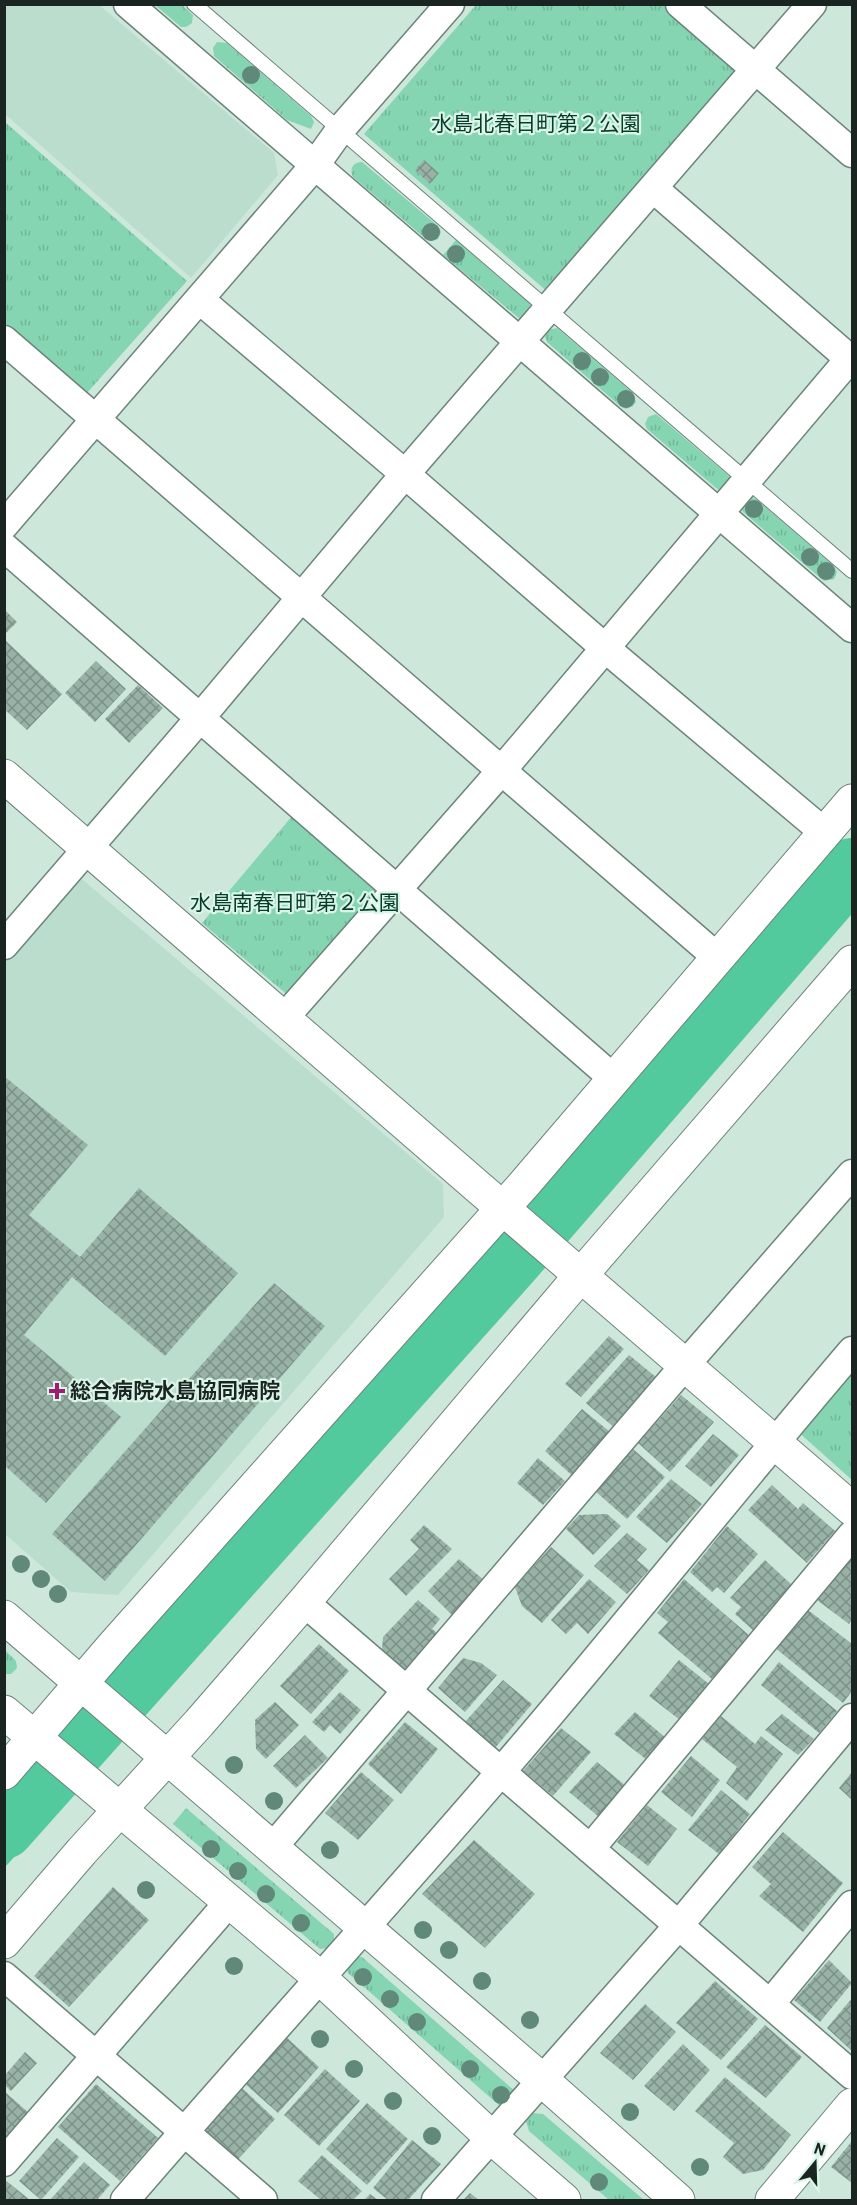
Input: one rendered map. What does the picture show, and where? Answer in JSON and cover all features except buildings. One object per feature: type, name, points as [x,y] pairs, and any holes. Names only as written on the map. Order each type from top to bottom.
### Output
[{"type":"street","points":[[128,4],[852,628]]},
{"type":"street","points":[[4,525],[315,165],[340,130],[450,4]]},
{"type":"street","points":[[680,4],[852,153]]},
{"type":"street","points":[[4,945],[200,718],[405,474],[812,4]]},
{"type":"street","points":[[284,1018],[502,770],[852,359],[653,188]]},
{"type":"street","points":[[199,299],[405,474],[604,648],[825,833]]},
{"type":"street","points":[[4,340],[718,958]]},
{"type":"street","points":[[4,547],[614,1079]]},
{"type":"street","points":[[4,776],[852,1509]]},
{"type":"street","points":[[4,1773],[45,1747],[514,1218],[614,1079],[852,801]]},
{"type":"street","points":[[4,1942],[304,1602],[581,1275],[852,962]]},
{"type":"street","points":[[272,1848],[686,1364],[852,1174]]},
{"type":"street","points":[[124,2200],[501,1772],[774,1441],[852,1351]]},
{"type":"street","points":[[590,1849],[852,1535]]},
{"type":"street","points":[[304,1602],[852,2075]]},
{"type":"street","points":[[4,1617],[678,2200]]},
{"type":"street","points":[[4,1712],[319,1977],[491,2137],[564,2200]]},
{"type":"street","points":[[436,2200],[679,1925],[852,1718]]},
{"type":"street","points":[[4,2162],[230,1901]]},
{"type":"street","points":[[770,2004],[852,1905]]},
{"type":"street","points":[[4,1976],[263,2200]]},
{"type":"street","points":[[772,2200],[852,2105]]},
{"type":"lane","points":[[194,4],[852,571]]},
{"type":"shaded area","points":[[5,4],[99,5],[274,153],[278,175],[191,278],[5,114]]},
{"type":"shaded area","points":[[77,875],[443,1184],[444,1217],[118,1595],[71,1592],[5,1534],[5,959]]},
{"type":"green space","points":[[155,5],[182,5],[193,15],[192,23],[181,27]]},
{"type":"green space","name":"水島北春日町第２公園","points":[[476,5],[668,5],[742,69],[549,293],[364,134]]},
{"type":"green space","points":[[217,42],[227,43],[311,116],[314,122],[311,129],[287,120],[214,56],[213,48]]},
{"type":"green space","points":[[5,122],[187,281],[86,394],[5,323]]},
{"type":"green space","points":[[362,162],[438,226],[441,232],[438,239],[431,241],[426,239],[353,177],[351,171],[353,166]]},
{"type":"green space","points":[[456,240],[530,304],[532,311],[523,320],[443,255]]},
{"type":"green space","points":[[557,328],[633,393],[636,402],[633,406],[626,409],[620,406],[547,342],[545,337],[548,330]]},
{"type":"green space","points":[[656,414],[728,475],[731,479],[721,491],[647,429],[645,424],[648,417]]},
{"type":"green space","points":[[750,497],[756,499],[834,566],[837,572],[834,579],[824,581],[743,512],[741,507]]},
{"type":"green space","name":"水島南春日町第２公園","points":[[293,815],[381,892],[290,997],[202,923]]},
{"type":"green space","points":[[852,1366],[852,1480],[796,1430]]},
{"type":"green space","points":[[5,1650],[16,1661],[17,1668],[11,1674],[5,1674]]},
{"type":"green space","points":[[186,1808],[334,1934],[334,1943],[329,1948],[320,1949],[173,1824]]},
{"type":"green space","points":[[352,1956],[362,1957],[516,2092],[501,2107],[348,1973],[345,1964]]},
{"type":"green space","points":[[533,2113],[543,2114],[644,2200],[609,2200],[529,2131],[526,2121]]},
{"type":"waterway","points":[[4,1829],[513,1259],[852,868]]},
{"type":"waterway","points":[[4,1861],[762,1005],[852,900]]},
{"type":"place","name":"総合病院水島協同病院","points":[[57,1391]]}]
